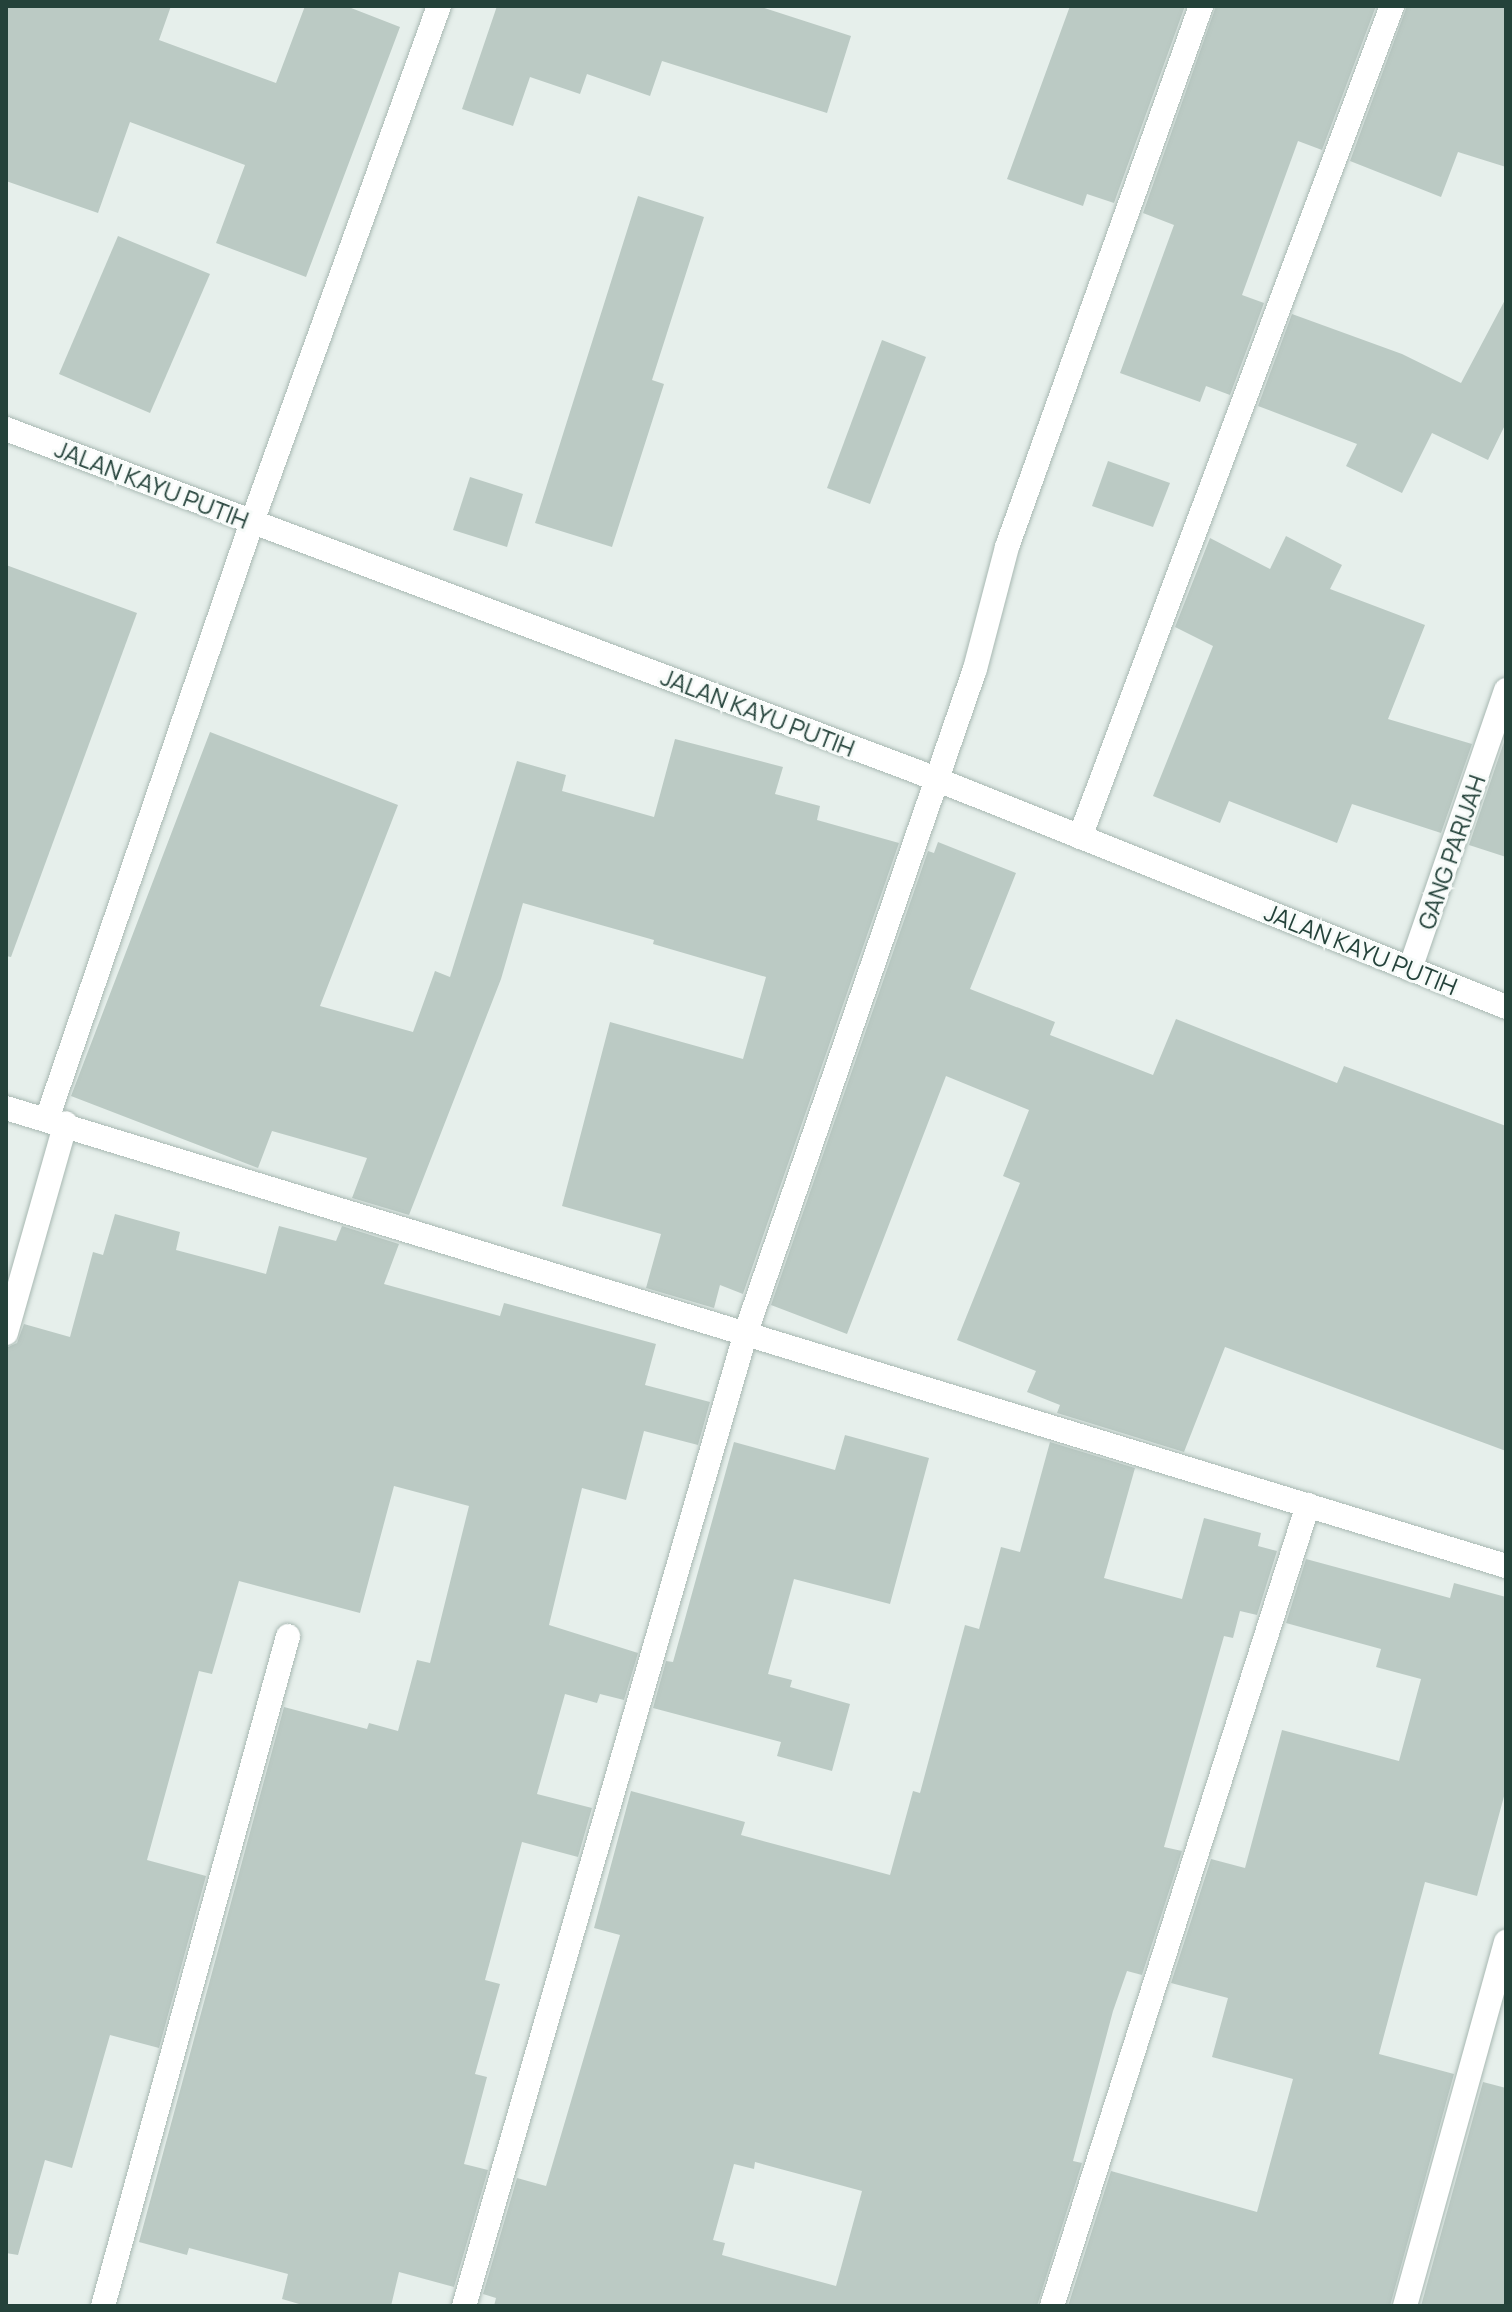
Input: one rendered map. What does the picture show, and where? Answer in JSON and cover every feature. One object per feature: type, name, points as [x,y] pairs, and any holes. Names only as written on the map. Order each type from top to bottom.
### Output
[{"type":"street","points":[[6,1333],[57,1121],[252,522],[439,6]]},
{"type":"street","points":[[464,2306],[746,1332],[975,669],[1007,547],[1201,6]]},
{"type":"street","points":[[1080,837],[1392,6]]},
{"type":"street","name":"JALAN KAYU PUTIH","points":[[6,429],[1080,837],[1506,1007]]},
{"type":"street","name":"GANG PARIJAH","points":[[1410,969],[1506,690]]},
{"type":"street","points":[[6,1108],[57,1121],[1506,1566]]},
{"type":"street","points":[[1052,2306],[1308,1505]]},
{"type":"street","points":[[103,2306],[288,1636]]},
{"type":"street","points":[[1405,2306],[1506,1942]]},
{"type":"building","points":[[6,6],[171,6],[159,40],[276,83],[305,6],[346,6],[400,27],[306,277],[216,243],[245,165],[130,122],[98,213],[6,181]]},
{"type":"building","points":[[497,6],[758,6],[851,36],[827,113],[662,61],[650,96],[587,74],[580,94],[530,77],[513,126],[462,109]]},
{"type":"building","points":[[1070,6],[1185,6],[1114,203],[1087,194],[1083,206],[1007,179]]},
{"type":"building","points":[[1216,6],[1376,6],[1322,150],[1298,141],[1242,295],[1264,303],[1230,395],[1206,386],[1200,402],[1120,373],[1174,225],[1143,213]]},
{"type":"building","points":[[1407,6],[1506,6],[1506,167],[1458,152],[1441,197],[1350,161]]},
{"type":"building","points":[[638,196],[704,217],[652,380],[664,384],[612,547],[535,523]]},
{"type":"building","points":[[118,236],[210,274],[150,413],[59,374]]},
{"type":"building","points":[[1506,298],[1506,423],[1488,460],[1432,433],[1402,493],[1346,466],[1357,444],[1258,406],[1292,314],[1402,354],[1461,383]]},
{"type":"building","points":[[882,340],[926,357],[870,504],[827,488]]},
{"type":"building","points":[[1108,461],[1170,483],[1153,527],[1092,506]]},
{"type":"building","points":[[470,477],[523,494],[507,547],[453,530]]},
{"type":"building","points":[[1286,536],[1342,565],[1330,589],[1425,625],[1388,719],[1472,744],[1441,833],[1352,804],[1337,843],[1229,801],[1220,823],[1153,796],[1213,646],[1175,627],[1210,538],[1270,569]]},
{"type":"building","points":[[6,565],[137,613],[11,957],[6,956]]},
{"type":"building","points":[[210,732],[398,805],[320,1006],[413,1032],[435,971],[450,977],[517,761],[566,775],[562,791],[654,817],[675,739],[783,767],[775,794],[820,806],[817,820],[899,843],[743,1294],[720,1285],[714,1308],[646,1288],[661,1234],[562,1206],[610,1022],[743,1059],[766,977],[653,944],[654,940],[523,903],[501,979],[409,1215],[352,1198],[367,1158],[272,1131],[258,1168],[71,1096]]},
{"type":"building","points":[[1506,736],[1506,857],[1469,845]]},
{"type":"building","points":[[938,842],[1016,873],[970,989],[1055,1022],[1050,1035],[1153,1075],[1176,1019],[1337,1083],[1344,1066],[1506,1126],[1506,1451],[1225,1347],[1184,1452],[1057,1413],[1060,1405],[1027,1392],[1036,1371],[957,1340],[1020,1183],[1003,1176],[1029,1110],[946,1076],[847,1334],[771,1305],[928,851],[934,853]]},
{"type":"building","points":[[115,1214],[180,1232],[176,1250],[266,1274],[279,1226],[336,1241],[342,1226],[399,1244],[384,1284],[500,1316],[504,1303],[656,1344],[645,1385],[710,1402],[698,1445],[644,1431],[626,1500],[582,1488],[549,1625],[638,1653],[624,1700],[600,1694],[597,1703],[565,1694],[537,1794],[592,1808],[578,1857],[522,1842],[485,1980],[500,1984],[475,2074],[487,2077],[464,2164],[488,2170],[454,2287],[399,2272],[391,2306],[306,2306],[282,2299],[288,2274],[189,2248],[187,2255],[139,2242],[284,1707],[367,1729],[369,1723],[398,1731],[417,1660],[430,1663],[469,1506],[394,1486],[360,1613],[239,1581],[212,1674],[199,1671],[147,1860],[206,1876],[159,2048],[110,2035],[72,2168],[45,2160],[18,2255],[6,2253],[6,1348],[17,1343],[24,1324],[70,1337],[93,1252],[103,1255]]},
{"type":"building","points":[[845,1435],[929,1458],[890,1604],[794,1579],[768,1674],[792,1680],[790,1687],[850,1704],[832,1771],[777,1756],[781,1742],[653,1708],[666,1661],[673,1662],[734,1442],[835,1470]]},
{"type":"building","points":[[1050,1442],[1135,1468],[1104,1578],[1182,1599],[1204,1518],[1261,1533],[1258,1546],[1277,1551],[1257,1615],[1240,1611],[1233,1638],[1224,1636],[1164,1847],[1182,1851],[1142,1975],[1127,1971],[1113,2011],[1073,2161],[1082,2163],[1037,2306],[494,2306],[496,2298],[483,2294],[517,2178],[546,2186],[620,1935],[594,1928],[631,1791],[745,1822],[741,1835],[890,1875],[913,1791],[920,1793],[965,1625],[979,1629],[1001,1547],[1020,1552]],"holes":[[[755,2162],[862,2191],[836,2286],[722,2255],[725,2243],[713,2240],[734,2164],[754,2169]]]},
{"type":"building","points":[[1306,1559],[1450,1598],[1454,1583],[1506,1597],[1506,1789],[1477,1896],[1425,1882],[1379,2054],[1454,2074],[1390,2306],[1068,2306],[1111,2171],[1257,2212],[1293,2079],[1212,2057],[1228,1998],[1171,1983],[1211,1859],[1245,1868],[1282,1730],[1399,1761],[1421,1679],[1376,1667],[1381,1649],[1286,1623]]},
{"type":"building","points":[[1483,2082],[1506,2088],[1506,2306],[1421,2306]]}]
